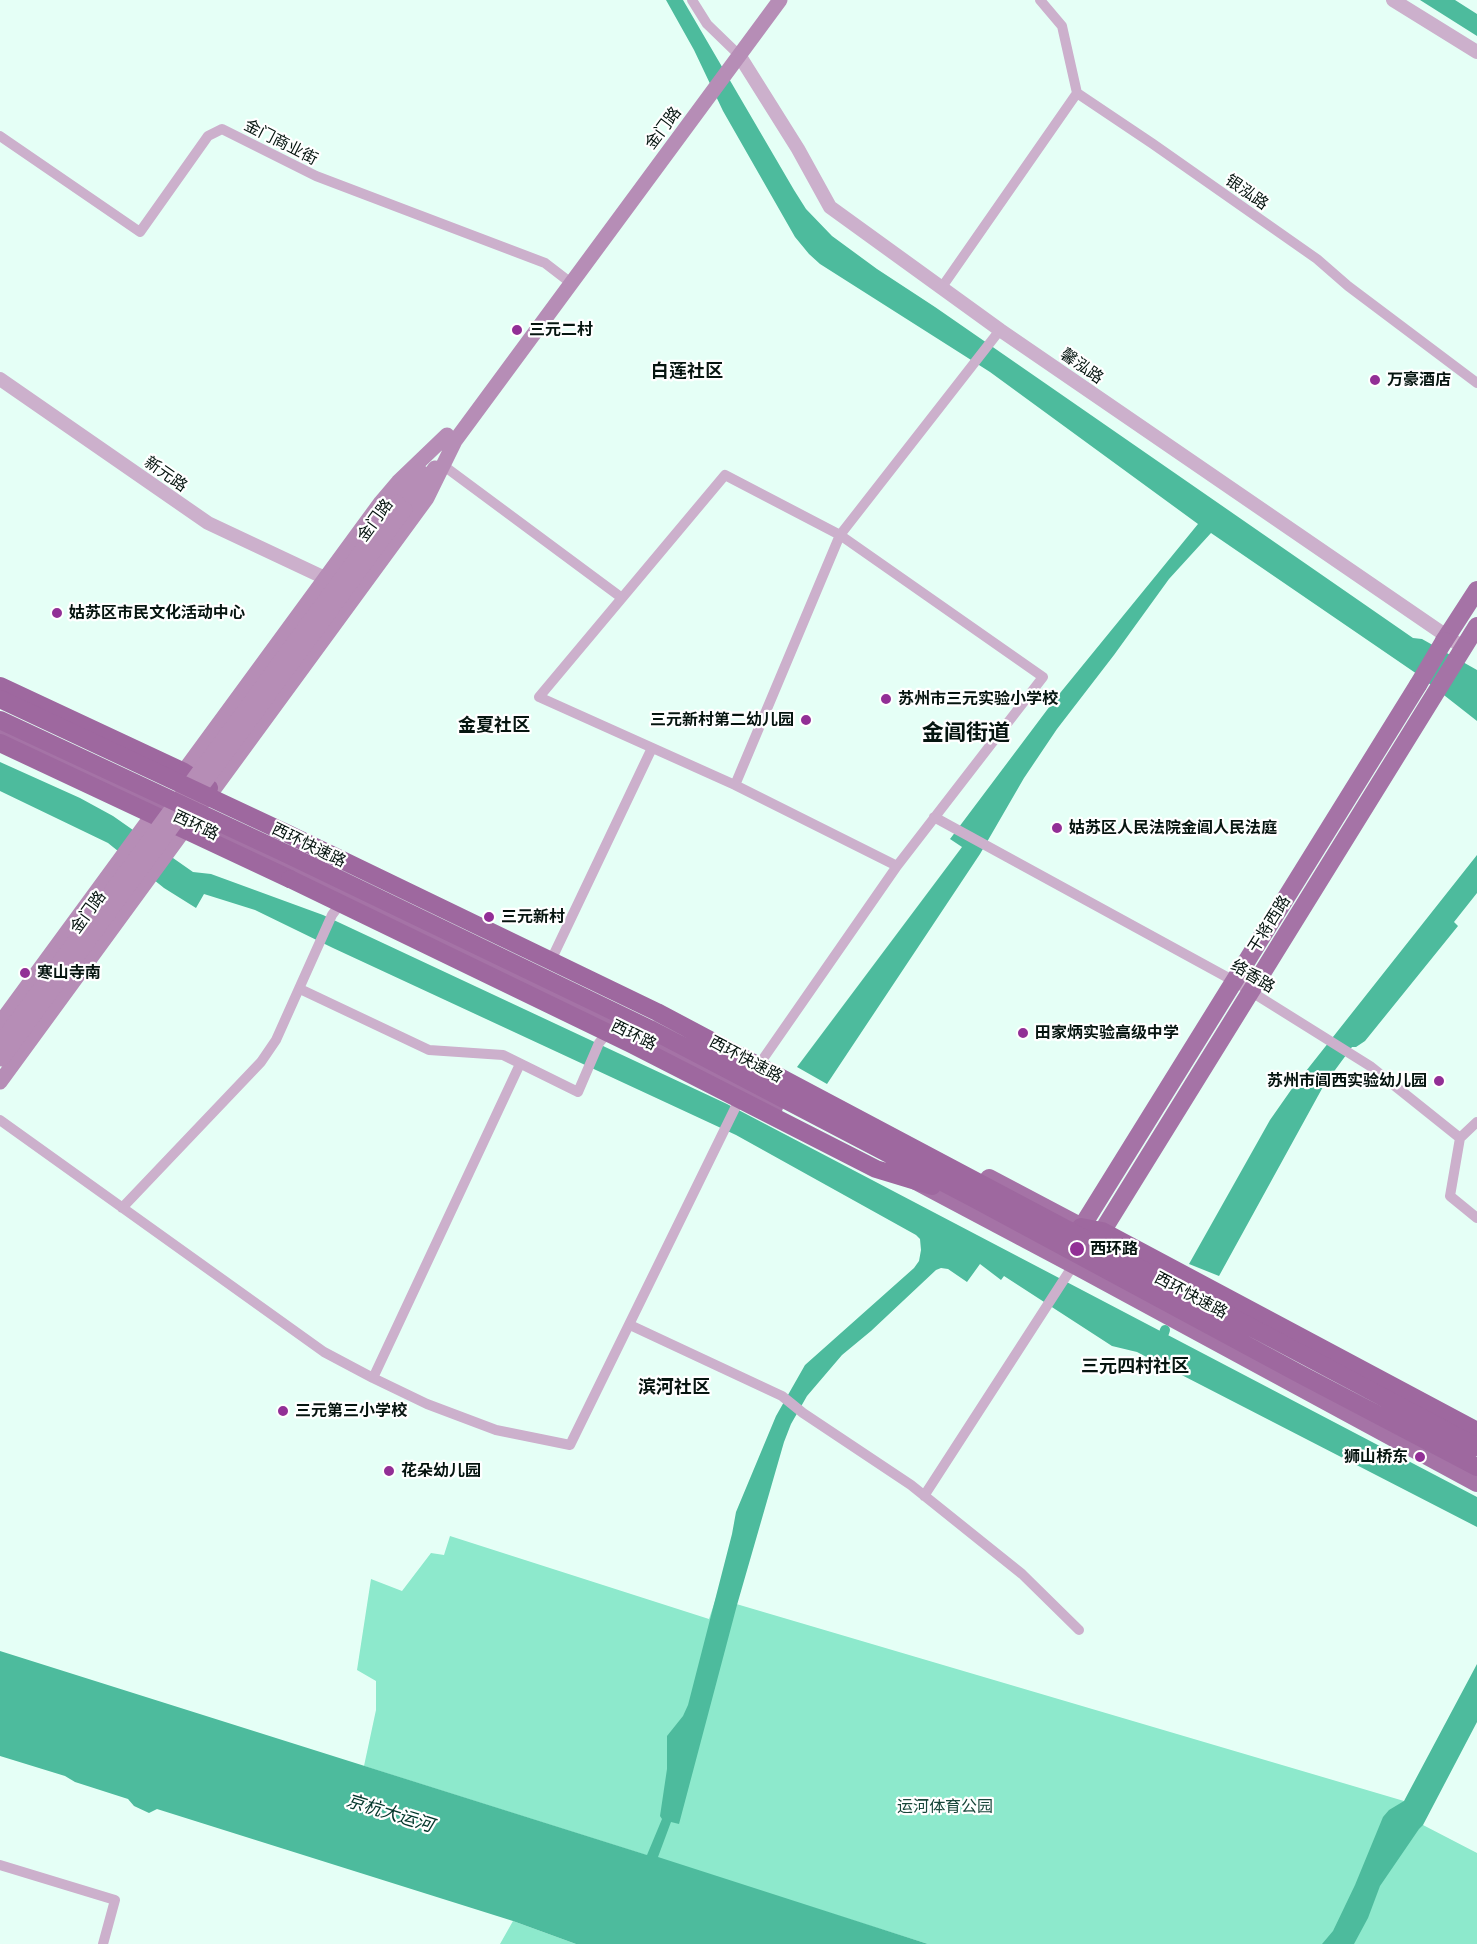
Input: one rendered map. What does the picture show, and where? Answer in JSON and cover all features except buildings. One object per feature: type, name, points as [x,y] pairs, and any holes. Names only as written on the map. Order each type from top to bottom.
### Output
[{"type":"highway","points":[[0,686],[213,791]]},
{"type":"highway","name":"西环快速路","points":[[0,699],[657,1012],[1477,1447]]},
{"type":"highway","name":"西环快速路","points":[[0,720],[297,859],[650,1029],[975,1199],[1477,1467]]},
{"type":"highway","points":[[0,743],[187,826],[290,879],[631,1044],[876,1169],[975,1199]]},
{"type":"highway","points":[[1077,1234],[1097,1239],[1254,1312],[1477,1431]]},
{"type":"main road","name":"金门路","points":[[1,1055],[401,506],[725,68],[768,0]]},
{"type":"main road","name":"金门路","points":[[736,52],[780,0]]},
{"type":"main road","points":[[0,1082],[418,511],[444,466],[451,438]]},
{"type":"main road","points":[[0,1023],[389,492],[451,438]]},
{"type":"main road","name":"干将西路","points":[[1070,1267],[1077,1234],[1477,590]]},
{"type":"main road","name":"干将西路","points":[[1070,1267],[1097,1239],[1476,628]]},
{"type":"main road","points":[[0,691],[182,774]]},
{"type":"main road","name":"西环路","points":[[0,732],[155,811]]},
{"type":"main road","points":[[213,791],[631,991],[761,1059],[1077,1234]]},
{"type":"main road","name":"西环路","points":[[187,826],[345,896],[614,1024],[740,1098],[877,1161],[1070,1267],[1477,1483]]},
{"type":"main road","points":[[1285,899],[1302,909]]},
{"type":"main road","points":[[877,1161],[935,1167],[1077,1234]]},
{"type":"main road","points":[[1097,1239],[1206,1293],[1477,1437]]},
{"type":"street","points":[[692,0],[707,24],[736,52]]},
{"type":"street","points":[[942,287],[1077,93],[1062,26],[1040,0]]},
{"type":"street","points":[[1393,0],[1477,52]]},
{"type":"street","name":"馨泓路","points":[[736,52],[798,149],[830,207],[942,287],[997,334],[1463,649]]},
{"type":"street","name":"银泓路","points":[[1077,93],[1317,260],[1477,383]]},
{"type":"street","name":"金门商业街","points":[[0,136],[140,232],[208,136],[222,129],[316,176],[545,263],[567,280]]},
{"type":"street","points":[[735,785],[840,535],[997,334]]},
{"type":"street","name":"新元路","points":[[0,379],[208,523],[325,578]]},
{"type":"street","points":[[444,466],[622,597]]},
{"type":"street","points":[[0,1120],[324,1352],[427,1404],[496,1430],[570,1445],[761,1059],[897,866],[1043,677],[840,535],[724,475],[539,697],[735,785],[897,866]]},
{"type":"street","points":[[1459,618],[1476,628]]},
{"type":"street","points":[[554,954],[652,748]]},
{"type":"street","name":"络香路","points":[[934,817],[1251,991],[1370,1066],[1460,1138]]},
{"type":"street","points":[[122,1208],[261,1062],[276,1040],[332,915],[362,863]]},
{"type":"street","points":[[300,989],[429,1050],[503,1055],[578,1092],[599,1043],[614,1024],[631,991]]},
{"type":"street","points":[[373,1378],[520,1064]]},
{"type":"street","points":[[1477,1122],[1460,1138],[1450,1196],[1477,1218]]},
{"type":"street","points":[[924,1496],[1047,1307],[1070,1267]]},
{"type":"street","points":[[630,1324],[782,1396],[803,1413],[924,1496],[1022,1574],[1079,1630]]},
{"type":"street","points":[[0,1865],[115,1900],[105,1943]]},
{"type":"green space","name":"运河体育公园","points":[[450,1536],[709,1619],[716,1598],[1404,1801],[1423,1825],[1477,1853],[1477,1944],[928,1944],[364,1766],[376,1710],[376,1681],[357,1670],[371,1579],[402,1591],[431,1553],[444,1555]]},
{"type":"green space","points":[[513,1921],[576,1944],[500,1944]]},
{"type":"water","points":[[666,0],[683,0],[794,190],[806,209],[832,236],[1413,638],[1422,639],[1477,670],[1477,721],[1417,674],[1211,533],[1169,579],[1057,729],[1024,778],[980,854],[827,1084],[797,1067],[962,847],[950,839],[1056,698],[1198,524],[990,372],[820,264],[809,254],[795,237],[723,111],[694,50]]},
{"type":"water","points":[[1420,0],[1455,0],[1477,14],[1477,36]]},
{"type":"water","name":"京杭大运河","points":[[0,762],[80,798],[113,816],[193,872],[211,874],[323,915],[727,1104],[1477,1497],[1477,1527],[1137,1352],[1112,1346],[1004,1276],[1001,1280],[980,1264],[967,1282],[948,1269],[941,1268],[842,1355],[807,1396],[791,1424],[737,1605],[679,1824],[671,1822],[658,1857],[928,1944],[576,1944],[513,1921],[157,1809],[149,1813],[134,1806],[128,1799],[0,1756],[0,1651],[647,1855],[662,1819],[660,1816],[667,1769],[667,1736],[683,1716],[688,1705],[736,1512],[776,1416],[805,1365],[914,1268],[919,1261],[921,1250],[920,1239],[916,1235],[736,1135],[255,910],[204,894],[196,908],[164,888],[108,843],[0,791]]},
{"type":"water","points":[[1477,855],[1477,893],[1454,922],[1458,926],[1365,1041],[1352,1047],[1324,1085],[1219,1276],[1189,1264],[1270,1120],[1291,1090]]},
{"type":"water","points":[[1477,1664],[1477,1722],[1423,1825],[1380,1886],[1368,1918],[1354,1944],[1322,1944],[1333,1931],[1383,1817],[1389,1810],[1404,1801]]},
{"type":"place","name":"三元二村","points":[[517,330]]},
{"type":"place","name":"万豪酒店","points":[[1375,380]]},
{"type":"place","name":"姑苏区市民文化活动中心","points":[[57,613]]},
{"type":"place","name":"苏州市三元实验小学校","points":[[886,699]]},
{"type":"place","name":"三元新村第二幼儿园","points":[[806,720]]},
{"type":"place","name":"姑苏区人民法院金阊人民法庭","points":[[1057,828]]},
{"type":"place","name":"三元新村","points":[[489,917]]},
{"type":"place","name":"寒山寺南","points":[[25,973]]},
{"type":"place","name":"田家炳实验高级中学","points":[[1023,1033]]},
{"type":"place","name":"苏州市阊西实验幼儿园","points":[[1439,1081]]},
{"type":"place","name":"西环路","points":[[1077,1249]]},
{"type":"place","name":"三元第三小学校","points":[[283,1411]]},
{"type":"place","name":"狮山桥东","points":[[1420,1457]]},
{"type":"place","name":"花朵幼儿园","points":[[389,1471]]},
{"type":"district","name":"白莲社区","points":[[687,371]]},
{"type":"district","name":"金夏社区","points":[[494,725]]},
{"type":"district","name":"金阊街道","points":[[966,733]]},
{"type":"district","name":"三元四村社区","points":[[1135,1366]]},
{"type":"district","name":"滨河社区","points":[[674,1387]]}]
